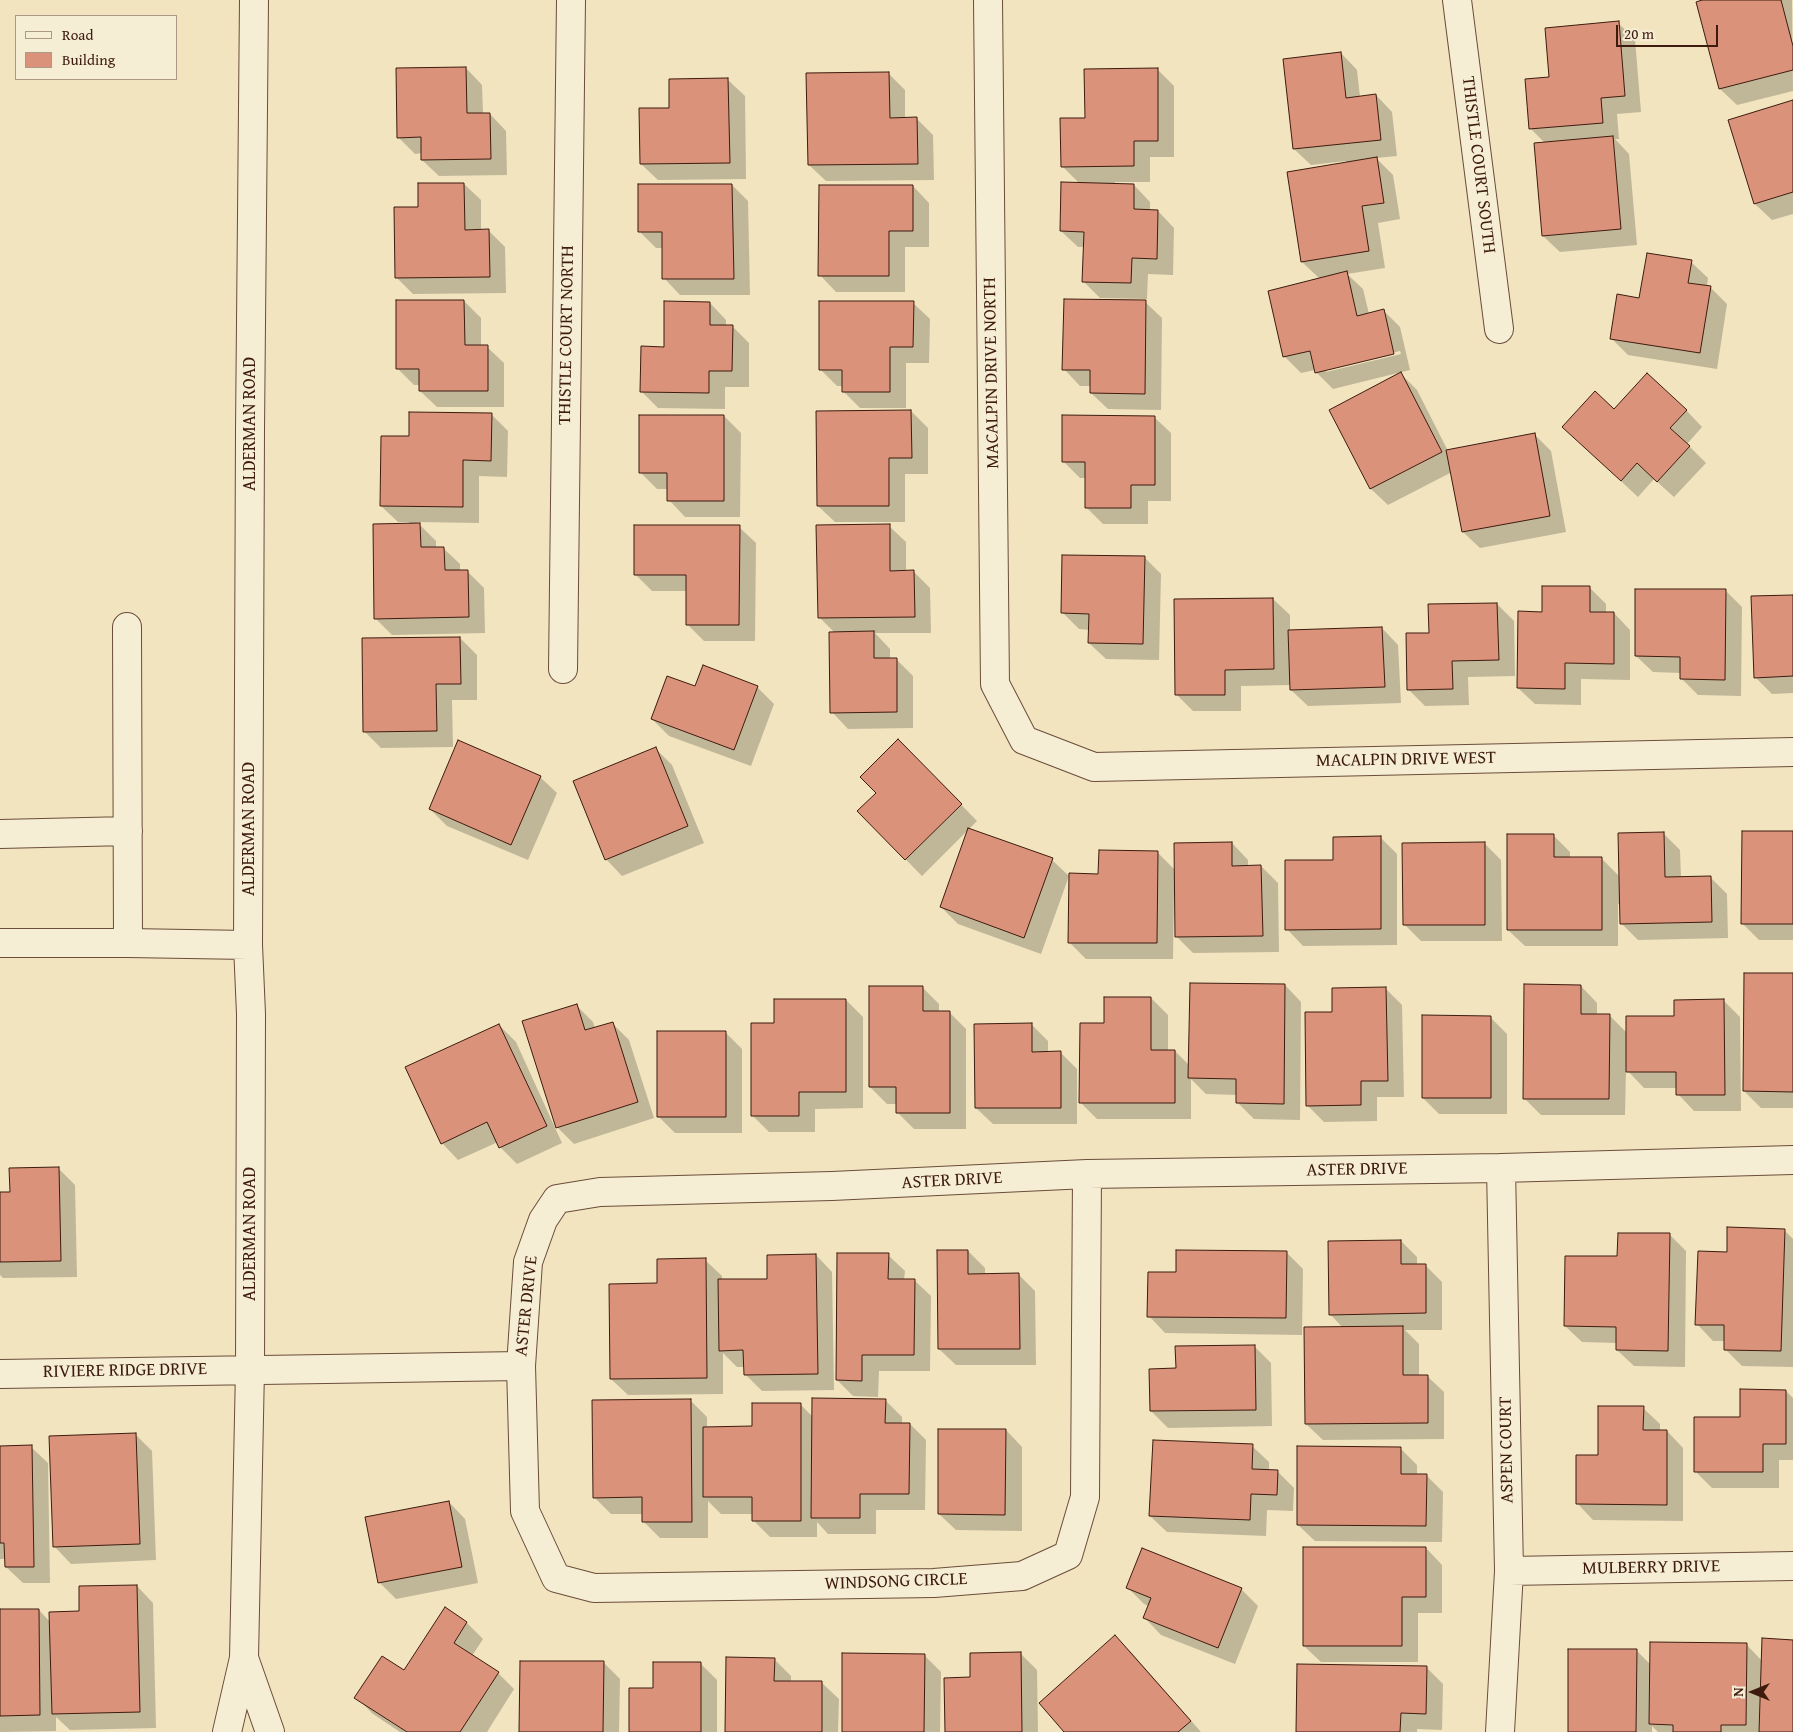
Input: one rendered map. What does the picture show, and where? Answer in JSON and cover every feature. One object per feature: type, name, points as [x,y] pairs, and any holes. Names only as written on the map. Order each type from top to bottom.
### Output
[{"type":"street","name":"ALDERMAN ROAD","points":[[226,1732],[244,1658],[250,1369],[251,1014],[248,945],[254,0]]},
{"type":"street","name":"THISTLE COURT NORTH","points":[[562,669],[571,0]]},
{"type":"street","name":"MACALPIN DRIVE NORTH","points":[[988,0],[995,684],[1024,740]]},
{"type":"street","name":"THISTLE COURT SOUTH","points":[[1458,0],[1499,329]]},
{"type":"street","points":[[127,627],[128,943]]},
{"type":"street","name":"MACALPIN DRIVE WEST","points":[[1024,740],[1094,767],[1793,752]]},
{"type":"street","points":[[0,834],[128,831]]},
{"type":"street","points":[[0,943],[248,945]]},
{"type":"street","name":"ASTER DRIVE","points":[[250,1369],[521,1366],[528,1262],[543,1220],[557,1199],[600,1192],[832,1186],[1087,1174],[1501,1168],[1793,1160]]},
{"type":"street","name":"ASPEN COURT","points":[[1500,1732],[1509,1571],[1501,1168]]},
{"type":"street","name":"WINDSONG CIRCLE","points":[[521,1366],[525,1511],[556,1578],[594,1588],[934,1583],[1022,1576],[1068,1554],[1085,1497],[1087,1174]]},
{"type":"street","name":"RIVIERE RIDGE DRIVE","points":[[0,1374],[250,1369]]},
{"type":"street","name":"MULBERRY DRIVE","points":[[1509,1571],[1793,1566]]},
{"type":"street","name":"ALDERMAN ROAD","points":[[244,1658],[270,1732]]},
{"type":"building","points":[[1702,0],[1781,0],[1793,46],[1793,70],[1719,89],[1696,2]]},
{"type":"building","points":[[1619,21],[1625,96],[1601,98],[1603,123],[1529,129],[1525,79],[1549,77],[1545,28]]},
{"type":"building","points":[[1341,52],[1346,98],[1376,94],[1381,140],[1293,149],[1283,59]]},
{"type":"building","points":[[466,67],[467,113],[490,113],[491,159],[421,160],[421,137],[397,138],[396,68]]},
{"type":"building","points":[[1158,68],[1158,141],[1134,141],[1134,166],[1061,167],[1060,118],[1085,118],[1084,69]]},
{"type":"building","points":[[889,72],[890,118],[917,117],[918,164],[808,165],[806,73]]},
{"type":"building","points":[[728,78],[730,163],[640,164],[639,108],[669,108],[669,79]]},
{"type":"building","points":[[1793,100],[1793,192],[1754,204],[1728,120]]},
{"type":"building","points":[[1613,136],[1621,229],[1542,236],[1534,143]]},
{"type":"building","points":[[1377,157],[1384,203],[1362,206],[1369,251],[1301,262],[1287,172]]},
{"type":"building","points":[[1061,182],[1134,184],[1134,209],[1158,210],[1157,259],[1132,258],[1131,283],[1082,282],[1084,232],[1060,231]]},
{"type":"building","points":[[418,183],[464,183],[465,230],[489,229],[490,277],[395,278],[394,207],[418,207]]},
{"type":"building","points":[[638,184],[732,184],[734,279],[662,279],[662,232],[638,232]]},
{"type":"building","points":[[819,185],[913,185],[913,231],[889,231],[889,276],[818,276]]},
{"type":"building","points":[[1647,253],[1692,260],[1688,283],[1711,286],[1700,353],[1610,339],[1617,294],[1639,298]]},
{"type":"building","points":[[1347,271],[1357,316],[1384,309],[1394,354],[1315,373],[1310,351],[1283,357],[1268,291]]},
{"type":"building","points":[[1064,299],[1146,300],[1145,394],[1090,393],[1090,370],[1062,370]]},
{"type":"building","points":[[396,300],[464,300],[465,345],[488,345],[488,391],[419,391],[419,369],[396,369]]},
{"type":"building","points":[[664,301],[710,302],[710,325],[733,325],[732,371],[709,371],[709,393],[640,392],[641,346],[664,347]]},
{"type":"building","points":[[819,301],[914,301],[913,347],[890,347],[890,392],[842,392],[842,370],[819,370]]},
{"type":"building","points":[[1401,372],[1442,452],[1370,489],[1329,410]]},
{"type":"building","points":[[1647,373],[1687,410],[1670,428],[1690,446],[1657,482],[1637,463],[1621,481],[1562,427],[1595,391],[1614,409]]},
{"type":"building","points":[[911,410],[912,458],[889,458],[889,506],[817,506],[816,411]]},
{"type":"building","points":[[409,412],[492,413],[491,461],[463,460],[463,507],[380,506],[381,436],[409,436]]},
{"type":"building","points":[[639,415],[724,415],[724,501],[667,501],[667,473],[639,473]]},
{"type":"building","points":[[1062,415],[1155,416],[1155,485],[1131,485],[1131,508],[1085,508],[1085,462],[1062,462]]},
{"type":"building","points":[[1535,433],[1550,516],[1462,532],[1446,450]]},
{"type":"building","points":[[420,523],[421,547],[444,547],[445,570],[468,570],[469,617],[374,619],[373,524]]},
{"type":"building","points":[[890,524],[890,571],[914,570],[915,617],[818,618],[816,525]]},
{"type":"building","points":[[634,525],[740,525],[739,625],[686,625],[686,575],[634,575]]},
{"type":"building","points":[[1062,555],[1145,556],[1143,644],[1088,643],[1089,614],[1061,613]]},
{"type":"building","points":[[1542,586],[1590,586],[1590,612],[1614,612],[1614,664],[1565,663],[1565,689],[1517,688],[1518,611],[1542,612]]},
{"type":"building","points":[[1635,589],[1726,589],[1725,680],[1680,679],[1680,657],[1635,656]]},
{"type":"building","points":[[1793,595],[1793,676],[1754,678],[1751,596]]},
{"type":"building","points":[[1273,598],[1274,669],[1225,670],[1225,695],[1175,695],[1174,599]]},
{"type":"building","points":[[1497,603],[1499,660],[1452,661],[1453,689],[1407,690],[1406,633],[1429,633],[1428,604]]},
{"type":"building","points":[[1382,627],[1385,687],[1290,690],[1288,630]]},
{"type":"building","points":[[874,631],[874,658],[897,658],[897,712],[830,713],[829,632]]},
{"type":"building","points":[[460,637],[461,684],[436,684],[437,731],[363,732],[362,638]]},
{"type":"building","points":[[703,665],[758,686],[734,750],[651,719],[667,676],[695,686]]},
{"type":"building","points":[[898,739],[962,804],[905,860],[857,811],[876,793],[860,777]]},
{"type":"building","points":[[458,740],[541,776],[511,845],[429,809]]},
{"type":"building","points":[[656,747],[688,826],[605,860],[573,781]]},
{"type":"building","points":[[968,828],[1053,858],[1024,938],[940,907]]},
{"type":"building","points":[[1742,831],[1793,831],[1793,924],[1741,924]]},
{"type":"building","points":[[1664,832],[1665,877],[1711,876],[1712,922],[1620,924],[1618,833]]},
{"type":"building","points":[[1507,834],[1554,834],[1554,857],[1602,857],[1602,930],[1507,930]]},
{"type":"building","points":[[1381,836],[1381,929],[1285,930],[1285,860],[1333,860],[1333,837]]},
{"type":"building","points":[[1232,842],[1232,866],[1261,865],[1263,936],[1175,937],[1174,843]]},
{"type":"building","points":[[1485,842],[1485,925],[1403,925],[1402,843]]},
{"type":"building","points":[[1099,850],[1158,851],[1157,943],[1068,943],[1069,873],[1098,874]]},
{"type":"building","points":[[1744,973],[1793,973],[1793,1092],[1743,1091]]},
{"type":"building","points":[[1190,983],[1285,984],[1284,1104],[1236,1103],[1236,1079],[1188,1078]]},
{"type":"building","points":[[1524,984],[1581,985],[1581,1014],[1610,1014],[1609,1099],[1523,1099]]},
{"type":"building","points":[[869,986],[923,986],[923,1011],[950,1011],[950,1113],[896,1113],[896,1087],[869,1087]]},
{"type":"building","points":[[1386,987],[1388,1081],[1361,1081],[1361,1105],[1306,1106],[1305,1012],[1332,1012],[1332,988]]},
{"type":"building","points":[[1104,997],[1151,997],[1151,1050],[1175,1050],[1175,1103],[1079,1103],[1080,1023],[1104,1023]]},
{"type":"building","points":[[774,999],[846,999],[846,1092],[799,1092],[799,1116],[751,1116],[751,1023],[774,1023]]},
{"type":"building","points":[[1724,999],[1725,1095],[1676,1095],[1676,1072],[1626,1072],[1626,1016],[1674,1016],[1674,1000]]},
{"type":"building","points":[[577,1004],[585,1030],[613,1022],[638,1102],[556,1128],[522,1021]]},
{"type":"building","points":[[1422,1015],[1491,1016],[1491,1098],[1422,1098]]},
{"type":"building","points":[[1032,1023],[1032,1052],[1061,1051],[1061,1108],[975,1108],[974,1024]]},
{"type":"building","points":[[499,1024],[547,1126],[499,1148],[487,1122],[441,1144],[405,1067]]},
{"type":"building","points":[[657,1031],[726,1031],[726,1117],[657,1117]]},
{"type":"building","points":[[59,1167],[61,1261],[0,1262],[0,1192],[10,1192],[9,1168]]},
{"type":"building","points":[[1727,1227],[1785,1229],[1781,1351],[1724,1350],[1724,1325],[1695,1325],[1698,1251],[1727,1252]]},
{"type":"building","points":[[1618,1233],[1670,1233],[1668,1351],[1616,1350],[1616,1327],[1564,1326],[1565,1256],[1617,1256]]},
{"type":"building","points":[[1401,1240],[1401,1264],[1426,1264],[1426,1313],[1329,1315],[1328,1241]]},
{"type":"building","points":[[937,1250],[968,1250],[968,1274],[1019,1273],[1020,1349],[938,1349]]},
{"type":"building","points":[[1176,1250],[1287,1251],[1286,1318],[1147,1317],[1148,1272],[1176,1272]]},
{"type":"building","points":[[837,1253],[889,1253],[888,1279],[915,1279],[914,1355],[862,1355],[862,1381],[836,1380]]},
{"type":"building","points":[[816,1254],[818,1374],[744,1375],[743,1350],[719,1351],[718,1279],[767,1279],[767,1255]]},
{"type":"building","points":[[706,1258],[707,1378],[610,1379],[609,1284],[657,1283],[657,1259]]},
{"type":"building","points":[[1403,1326],[1403,1375],[1428,1375],[1428,1423],[1305,1424],[1304,1327]]},
{"type":"building","points":[[1255,1345],[1256,1410],[1150,1411],[1149,1369],[1176,1368],[1175,1346]]},
{"type":"building","points":[[1740,1389],[1786,1390],[1786,1444],[1763,1444],[1763,1472],[1694,1472],[1694,1417],[1740,1417]]},
{"type":"building","points":[[812,1398],[886,1399],[885,1423],[910,1423],[909,1494],[860,1494],[860,1518],[811,1518]]},
{"type":"building","points":[[691,1399],[692,1522],[642,1522],[642,1497],[593,1498],[592,1400]]},
{"type":"building","points":[[752,1403],[801,1403],[801,1521],[752,1521],[752,1497],[703,1497],[703,1427],[752,1426]]},
{"type":"building","points":[[1598,1406],[1644,1406],[1643,1430],[1667,1430],[1667,1505],[1576,1504],[1576,1455],[1598,1455]]},
{"type":"building","points":[[938,1429],[1006,1429],[1005,1515],[938,1514]]},
{"type":"building","points":[[136,1433],[140,1544],[53,1547],[49,1436]]},
{"type":"building","points":[[1153,1440],[1253,1444],[1252,1469],[1278,1470],[1277,1495],[1251,1494],[1250,1520],[1149,1516]]},
{"type":"building","points":[[32,1445],[34,1567],[5,1567],[4,1543],[0,1543],[0,1446]]},
{"type":"building","points":[[1297,1446],[1401,1447],[1401,1474],[1427,1474],[1426,1526],[1297,1525]]},
{"type":"building","points":[[449,1501],[462,1567],[378,1583],[365,1517]]},
{"type":"building","points":[[1303,1547],[1426,1547],[1426,1597],[1402,1597],[1402,1646],[1303,1646]]},
{"type":"building","points":[[1142,1548],[1242,1588],[1218,1648],[1143,1618],[1151,1598],[1126,1588]]},
{"type":"building","points":[[137,1585],[140,1712],[52,1714],[49,1612],[79,1611],[79,1586]]},
{"type":"building","points":[[445,1607],[467,1622],[454,1643],[499,1672],[460,1732],[407,1732],[354,1698],[382,1656],[404,1670]]},
{"type":"building","points":[[0,1609],[39,1609],[40,1715],[0,1716]]},
{"type":"building","points":[[1115,1635],[1191,1721],[1178,1732],[1064,1732],[1039,1703]]},
{"type":"building","points":[[1762,1638],[1793,1640],[1793,1732],[1759,1732]]},
{"type":"building","points":[[1650,1642],[1747,1643],[1746,1725],[1721,1725],[1721,1732],[1673,1732],[1673,1725],[1649,1724]]},
{"type":"building","points":[[1568,1649],[1637,1649],[1636,1732],[1568,1732]]},
{"type":"building","points":[[1021,1652],[1022,1732],[945,1732],[944,1678],[970,1677],[970,1653]]},
{"type":"building","points":[[842,1653],[925,1654],[924,1732],[842,1732]]},
{"type":"building","points":[[726,1657],[775,1658],[774,1681],[822,1681],[822,1732],[725,1732]]},
{"type":"building","points":[[520,1661],[604,1661],[603,1732],[519,1732]]},
{"type":"building","points":[[653,1662],[701,1662],[701,1732],[629,1732],[629,1688],[653,1688]]},
{"type":"building","points":[[1297,1664],[1427,1666],[1426,1714],[1401,1713],[1400,1732],[1296,1732]]}]
